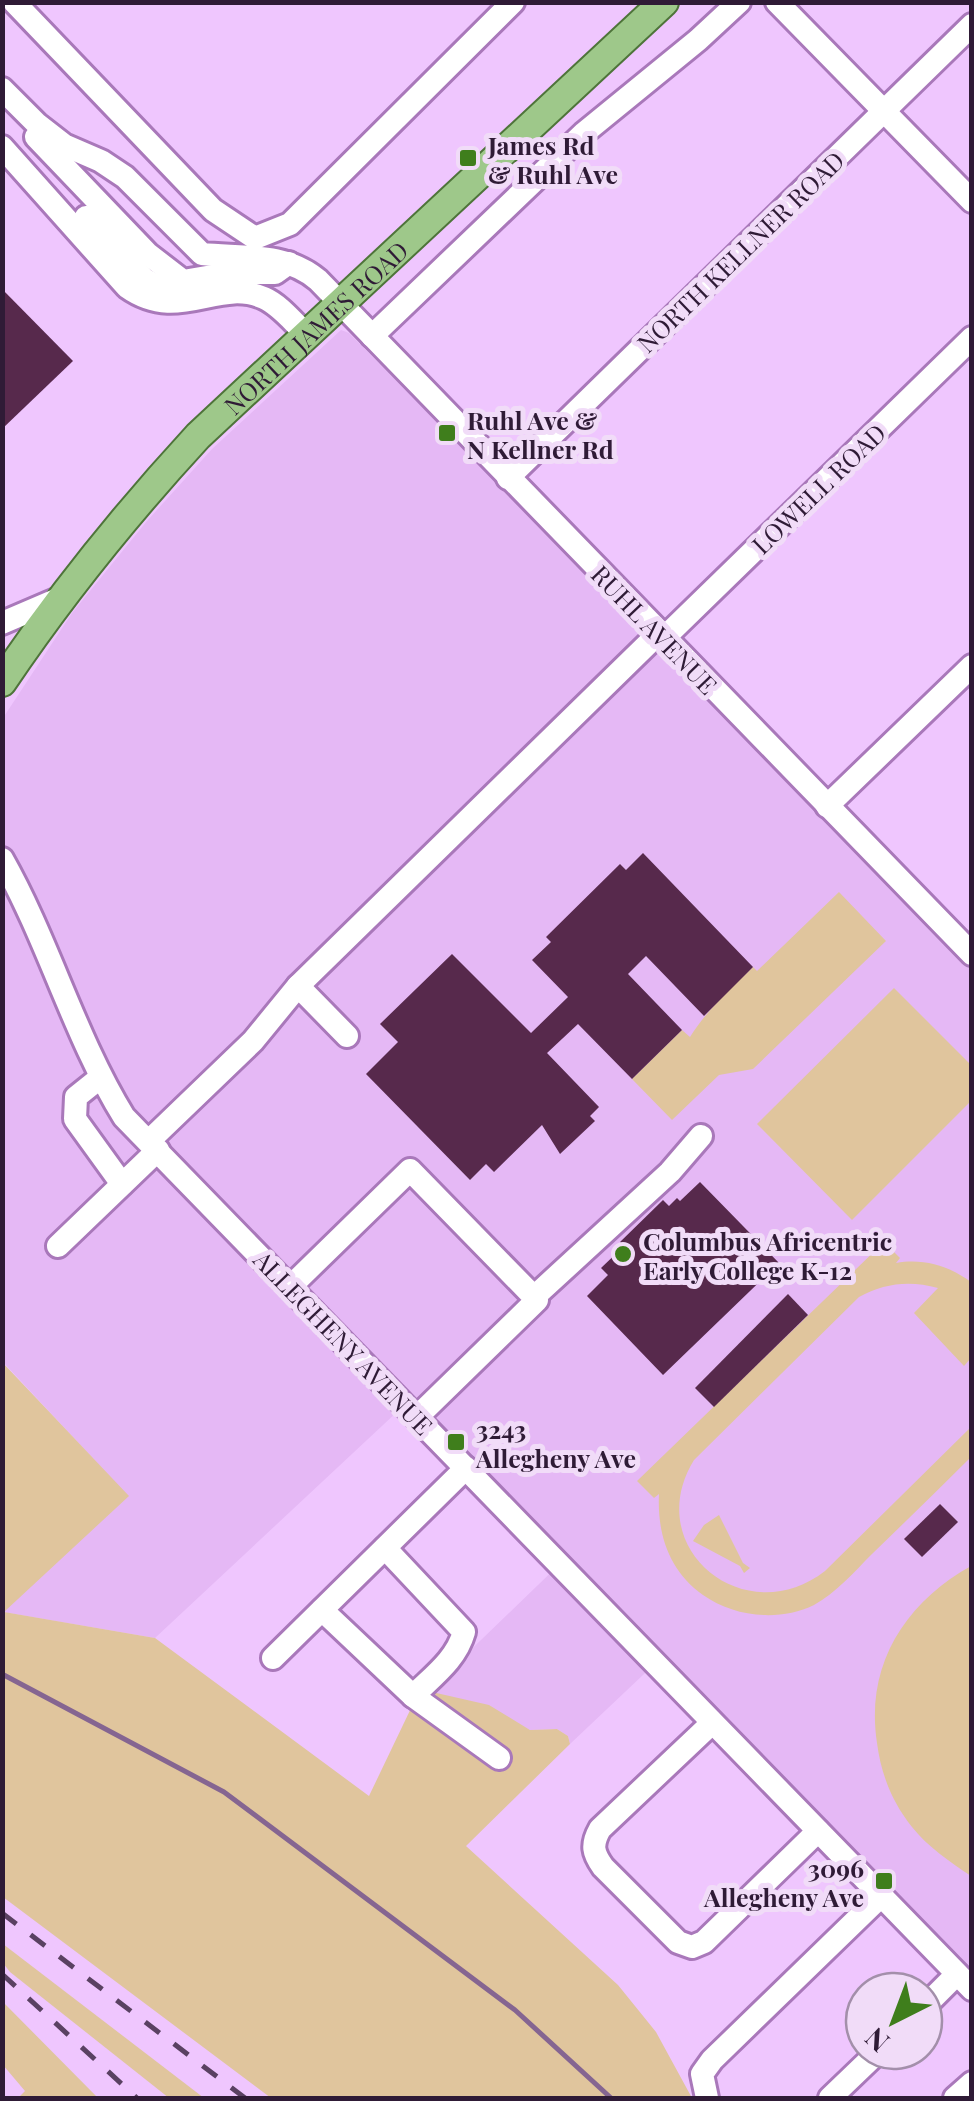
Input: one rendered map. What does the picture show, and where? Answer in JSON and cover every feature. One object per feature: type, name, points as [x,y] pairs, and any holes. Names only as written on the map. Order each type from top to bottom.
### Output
[{"type":"main road","name":"NORTH JAMES ROAD","points":[[2,682],[162,475],[341,301],[664,2]]},
{"type":"street","points":[[14,2],[213,210],[255,238],[290,224],[487,11],[512,2]]},
{"type":"street","points":[[372,336],[584,132],[739,2]]},
{"type":"street","points":[[777,2],[972,201]]},
{"type":"street","name":"NORTH KELLNER ROAD","points":[[508,478],[972,25]]},
{"type":"street","points":[[2,89],[36,124],[98,169],[192,263],[230,273]]},
{"type":"street","points":[[2,100],[130,236],[183,282]]},
{"type":"street","points":[[2,129],[154,285],[230,273],[275,272],[289,263]]},
{"type":"street","points":[[64,145],[101,161],[125,177],[202,254],[267,257],[289,263]]},
{"type":"street","points":[[2,147],[127,287],[142,298],[159,304],[239,292],[260,296],[306,334]]},
{"type":"street","name":"RUHL AVENUE","points":[[289,263],[308,272],[341,301],[972,954]]},
{"type":"street","name":"LOWELL ROAD","points":[[58,1246],[122,1184],[298,986],[972,338]]},
{"type":"street","points":[[2,623],[65,596]]},
{"type":"street","points":[[827,806],[972,666]]},
{"type":"street","name":"ALLEGHENY AVENUE","points":[[2,858],[124,1117],[964,1981]]},
{"type":"street","points":[[298,986],[347,1036]]},
{"type":"street","points":[[102,1076],[76,1097],[74,1112],[122,1184]]},
{"type":"street","points":[[534,1297],[658,1184],[701,1136]]},
{"type":"street","points":[[292,1286],[410,1170],[537,1300],[417,1418]]},
{"type":"street","points":[[273,1658],[466,1468]]},
{"type":"street","points":[[385,1548],[464,1632],[459,1650],[413,1696]]},
{"type":"street","points":[[322,1610],[413,1696],[498,1758]]},
{"type":"street","points":[[712,1723],[600,1830],[594,1841],[594,1854],[604,1867],[678,1942],[692,1947],[704,1942],[818,1831]]},
{"type":"street","points":[[707,2098],[702,2074],[712,2060],[881,1896]]},
{"type":"street","points":[[830,2098],[858,2071]]},
{"type":"street","points":[[955,2098],[972,2083]]},
{"type":"shaded area","name":"Columbus Africentric Early College K-12","points":[[341,330],[349,333],[642,630],[971,970],[971,1974],[662,1657],[570,1744],[568,1736],[557,1729],[530,1730],[511,1720],[425,1694],[568,1556],[413,1397],[155,1638],[3,1612],[128,1496],[3,1362],[3,718],[72,613],[147,521],[212,449]]},
{"type":"shaded area","points":[[839,892],[886,941],[753,1069],[719,1075],[672,1120],[632,1079],[682,1030],[690,1037],[736,983],[753,967],[757,971]]},
{"type":"shaded area","points":[[894,988],[971,1065],[971,1101],[852,1220],[757,1124]]},
{"type":"shaded area","points":[[884,1242],[900,1258],[896,1263],[936,1265],[971,1282],[971,1358],[964,1366],[914,1313],[938,1288],[897,1284],[859,1297],[694,1460],[681,1493],[680,1523],[691,1550],[709,1572],[734,1586],[763,1592],[794,1588],[825,1571],[971,1427],[971,1457],[844,1582],[814,1605],[772,1615],[728,1608],[703,1595],[681,1575],[663,1537],[659,1494],[654,1498],[637,1481]]},
{"type":"shaded area","points":[[2,1362],[129,1496],[4,1612],[155,1638],[369,1796],[414,1702],[432,1692],[489,1705],[530,1730],[557,1729],[568,1736],[570,1744],[466,1846],[618,1985],[656,2032],[692,2098],[271,2098],[3,1897]]},
{"type":"shaded area","points":[[719,1515],[743,1563],[750,1568],[744,1573],[740,1566],[693,1541],[704,1525]]},
{"type":"shaded area","points":[[971,1566],[971,1876],[925,1841],[899,1808],[881,1766],[875,1715],[877,1688],[895,1639],[927,1598]]},
{"type":"shaded area","points":[[3,1944],[204,2098],[169,2098],[10,1972],[3,1963]]},
{"type":"shaded area","points":[[3,2002],[98,2098],[18,2098],[25,2091],[3,2065]]},
{"type":"building","points":[[2,289],[73,361],[2,429]]},
{"type":"building","points":[[643,853],[753,967],[704,1016],[646,956],[628,974],[682,1030],[632,1079],[578,1024],[547,1053],[599,1107],[590,1116],[595,1121],[560,1154],[542,1125],[494,1172],[486,1164],[470,1180],[366,1074],[398,1042],[380,1024],[452,954],[531,1033],[568,997],[532,960],[551,942],[546,937],[620,864],[626,870]]},
{"type":"building","points":[[700,1182],[779,1263],[663,1375],[587,1296],[608,1275],[601,1268],[624,1246],[620,1242],[663,1200],[669,1206],[677,1198],[680,1201]]},
{"type":"building","points":[[788,1294],[808,1315],[714,1407],[695,1388]]},
{"type":"building","points":[[940,1504],[958,1522],[922,1557],[904,1539]]},
{"type":"waterway","points":[[2,1674],[224,1792],[515,2010],[611,2098]]},
{"type":"railway","points":[[2,1913],[245,2098]]},
{"type":"railway","points":[[2,1974],[137,2098]]},
{"type":"place","name":"James Rd & Ruhl Ave","points":[[468,158]]},
{"type":"place","name":"Ruhl Ave & N Kellner Rd","points":[[447,433]]},
{"type":"place","name":"Columbus Africentric Early College K-12","points":[[623,1254]]},
{"type":"place","name":"3243 Allegheny Ave","points":[[456,1442]]},
{"type":"place","name":"3096 Allegheny Ave","points":[[884,1881]]}]
